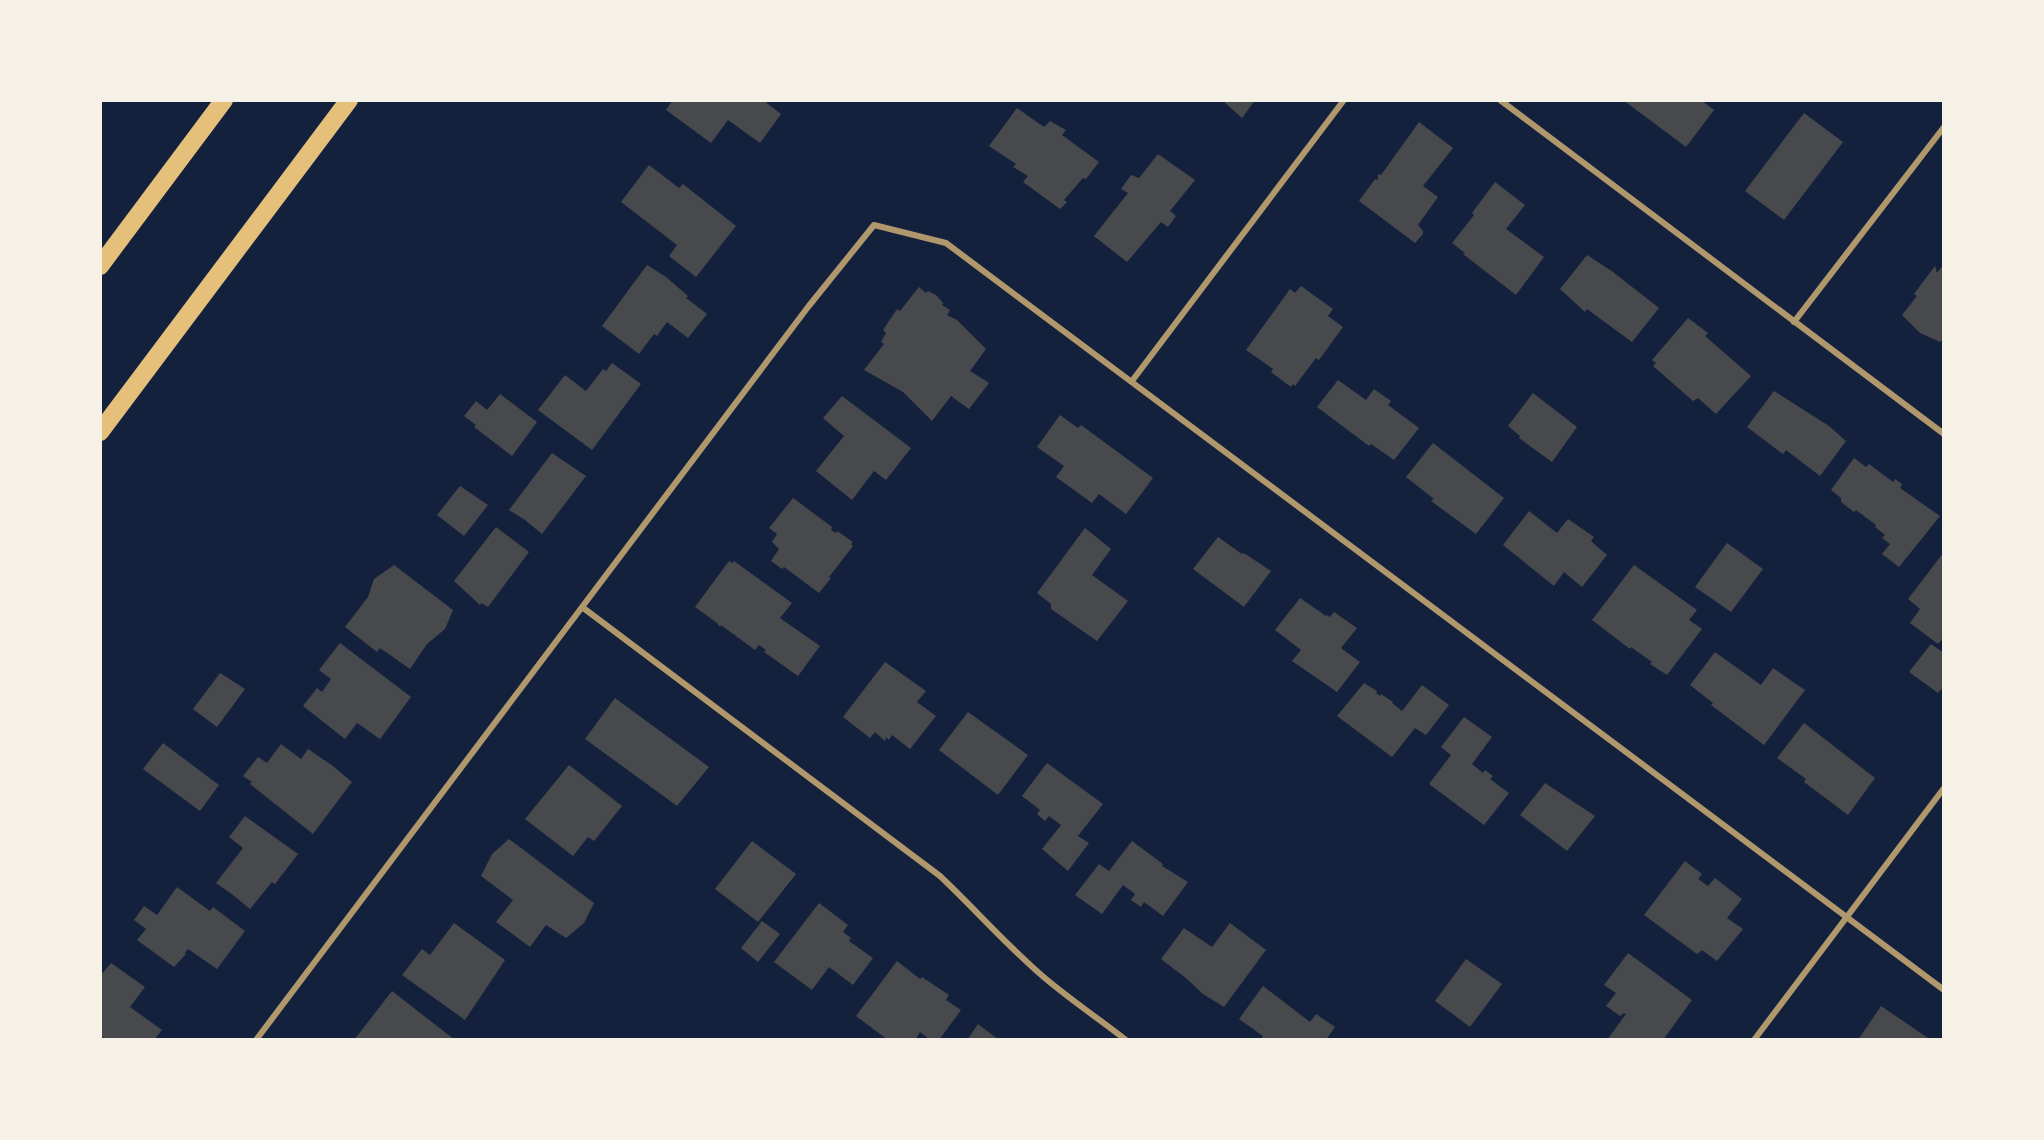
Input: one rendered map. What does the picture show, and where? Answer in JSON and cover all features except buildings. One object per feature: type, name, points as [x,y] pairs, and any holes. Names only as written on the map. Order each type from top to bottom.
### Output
[{"type":"highway","points":[[100,266],[224,100]]},
{"type":"highway","points":[[100,432],[349,100]]},
{"type":"street","points":[[1132,381],[1344,100]]},
{"type":"street","points":[[1500,100],[1944,434]]},
{"type":"street","points":[[1794,322],[1944,127]]},
{"type":"street","points":[[256,1040],[808,307],[874,225],[946,243],[1944,990]]},
{"type":"street","points":[[582,607],[940,876],[1046,979],[1126,1040]]},
{"type":"street","points":[[1754,1040],[1944,788]]}]
